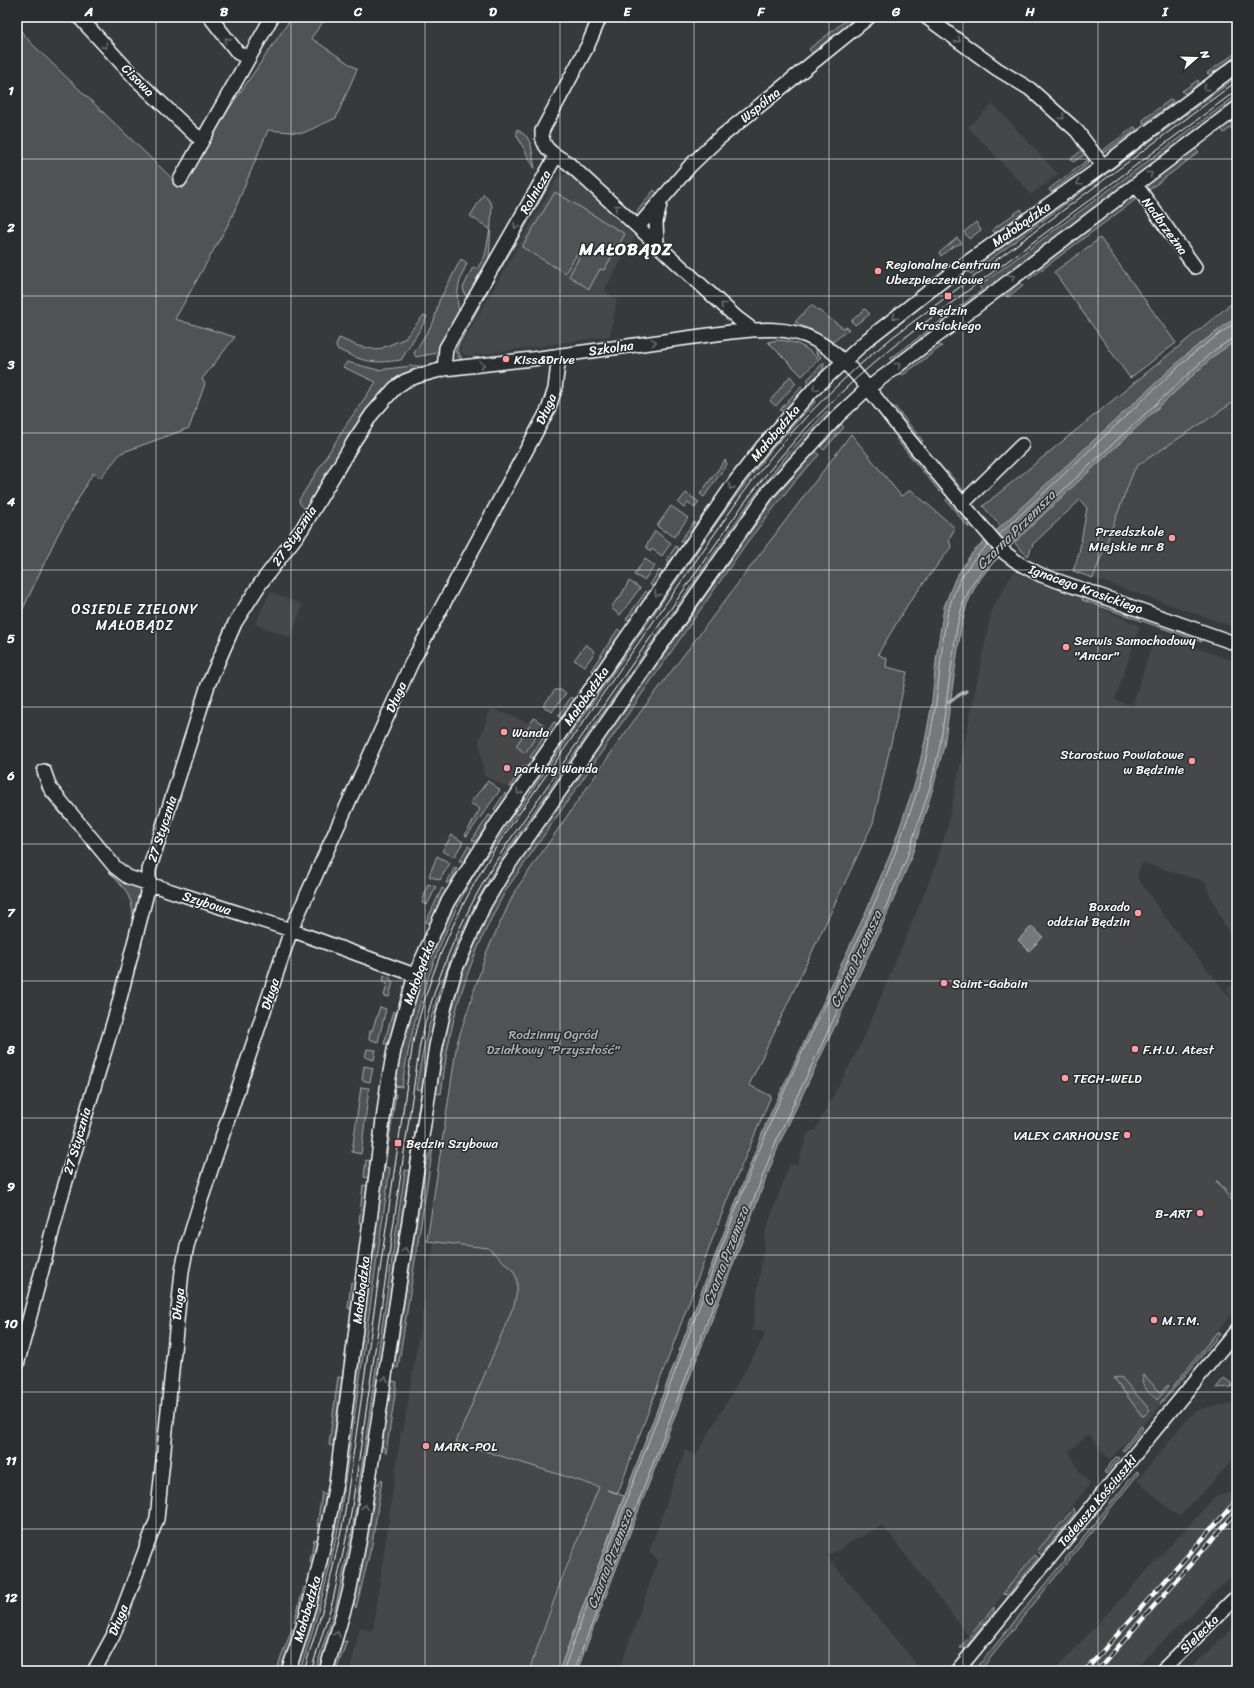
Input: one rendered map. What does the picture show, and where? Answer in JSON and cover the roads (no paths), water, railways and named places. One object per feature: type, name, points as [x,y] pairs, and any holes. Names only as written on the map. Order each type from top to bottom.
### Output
[{"type":"street","name":"Cisowa","points":[[79,17],[137,80],[202,140]]},
{"type":"street","points":[[210,17],[234,48],[248,58]]},
{"type":"street","points":[[180,180],[272,17]]},
{"type":"street","name":"Rolnicza","points":[[444,369],[446,348],[556,156],[544,146],[542,131],[588,45],[600,17]]},
{"type":"street","name":"Wspólna","points":[[638,226],[690,166],[717,140],[869,17]]},
{"type":"street","points":[[926,17],[997,69],[1030,89],[1077,131],[1103,166]]},
{"type":"street","name":"Małobądzka","points":[[288,1671],[300,1638],[326,1538],[336,1483],[387,1089],[394,1050],[415,975],[447,903],[496,825],[731,487],[787,416],[868,339],[955,271],[1103,166],[1237,64]]},
{"type":"street","points":[[326,1671],[349,1594],[360,1538],[436,1046],[451,985],[469,938],[484,905],[508,866],[646,665],[769,491],[838,416],[867,389],[1237,108]]},
{"type":"street","points":[[556,156],[568,163],[737,318],[753,330]]},
{"type":"street","name":"Nadbrzeżna","points":[[1136,185],[1195,267]]},
{"type":"street","name":"Wspólna","points":[[657,244],[656,222],[660,202]]},
{"type":"street","points":[[731,332],[736,328],[737,318]]},
{"type":"street","name":"Szkolna","points":[[444,369],[731,332],[753,330],[786,331],[800,334],[815,340],[844,361],[867,389]]},
{"type":"street","name":"Długa","points":[[94,1671],[113,1636],[157,1519],[181,1278],[187,1246],[291,930],[411,664],[548,410],[555,389],[559,355]]},
{"type":"street","name":"27 Stycznia","points":[[17,1364],[61,1198],[117,1010],[149,885],[149,870],[208,685],[235,623],[260,584],[302,529],[354,441],[386,396],[406,381],[444,369]]},
{"type":"street","name":"Ignacego Krasickiego","points":[[867,389],[962,504],[1005,553],[1020,564],[1042,575],[1237,644]]},
{"type":"street","points":[[962,504],[1022,445]]},
{"type":"street","name":"Szybowa","points":[[44,771],[50,788],[115,867],[128,877],[291,930],[415,975]]},
{"type":"street","name":"Tadeusza Kościuszki","points":[[957,1671],[1237,1330]]},
{"type":"street","name":"Sielecka","points":[[1162,1671],[1237,1596]]},
{"type":"water","name":"Czarna Przemsza","points":[[1237,316],[1237,340],[1215,355],[1066,493],[992,564],[977,583],[967,604],[961,628],[944,746],[933,788],[910,861],[878,935],[780,1142],[577,1671],[559,1671],[767,1121],[864,916],[892,850],[915,783],[925,741],[931,709],[937,652],[944,607],[955,579],[972,553],[1188,353]]},
{"type":"water","points":[[1032,926],[1043,937],[1029,951],[1018,940]]},
{"type":"waterway","points":[[948,702],[966,691]]},
{"type":"tram line","points":[[304,1671],[326,1598],[344,1518],[413,1042],[437,963],[459,913],[485,865],[500,841],[739,499],[773,454],[811,412],[851,373],[894,336],[1237,81]]},
{"type":"tram line","points":[[311,1671],[333,1600],[350,1520],[420,1044],[435,991],[454,940],[478,891],[492,867],[745,502],[779,458],[816,417],[856,378],[899,342],[1237,90]]},
{"type":"railway","points":[[1085,1671],[1237,1500]]},
{"type":"railway","points":[[1097,1671],[1237,1511]]},
{"type":"place","name":"Regionalne Centrum Ubezpieczeniowe","points":[[878,271]]},
{"type":"place","name":"Będzin Krasickiego","points":[[948,296]]},
{"type":"place","name":"Kiss&Drive","points":[[506,359]]},
{"type":"place","name":"Przedszkole Miejskie nr 8","points":[[1172,538]]},
{"type":"place","name":"Serwis Samochodowy \"Ancar\"","points":[[1066,647]]},
{"type":"place","name":"Wanda","points":[[504,732]]},
{"type":"place","name":"Starostwo Powiatowe w Będzinie","points":[[1192,761]]},
{"type":"place","name":"parking Wanda","points":[[507,768]]},
{"type":"place","name":"Boxado oddział Będzin","points":[[1138,913]]},
{"type":"place","name":"Saint-Gabain","points":[[944,983]]},
{"type":"place","name":"F.H.U. Atest","points":[[1135,1049]]},
{"type":"place","name":"TECH-WELD","points":[[1065,1078]]},
{"type":"place","name":"VALEX CARHOUSE","points":[[1127,1135]]},
{"type":"place","name":"Będzin Szybowa","points":[[398,1143]]},
{"type":"place","name":"B-ART","points":[[1200,1213]]},
{"type":"place","name":"M.T.M.","points":[[1154,1320]]},
{"type":"place","name":"MARK-POL","points":[[426,1446]]},
{"type":"district","name":"MAŁOBĄDZ","points":[[626,249]]},
{"type":"district","name":"OSIEDLE ZIELONY MAŁOBĄDZ","points":[[135,618]]},
{"type":"park label","name":"Rodzinny Ogród Działkowy \"Przyszłość\"","points":[[553,1042]]}]
